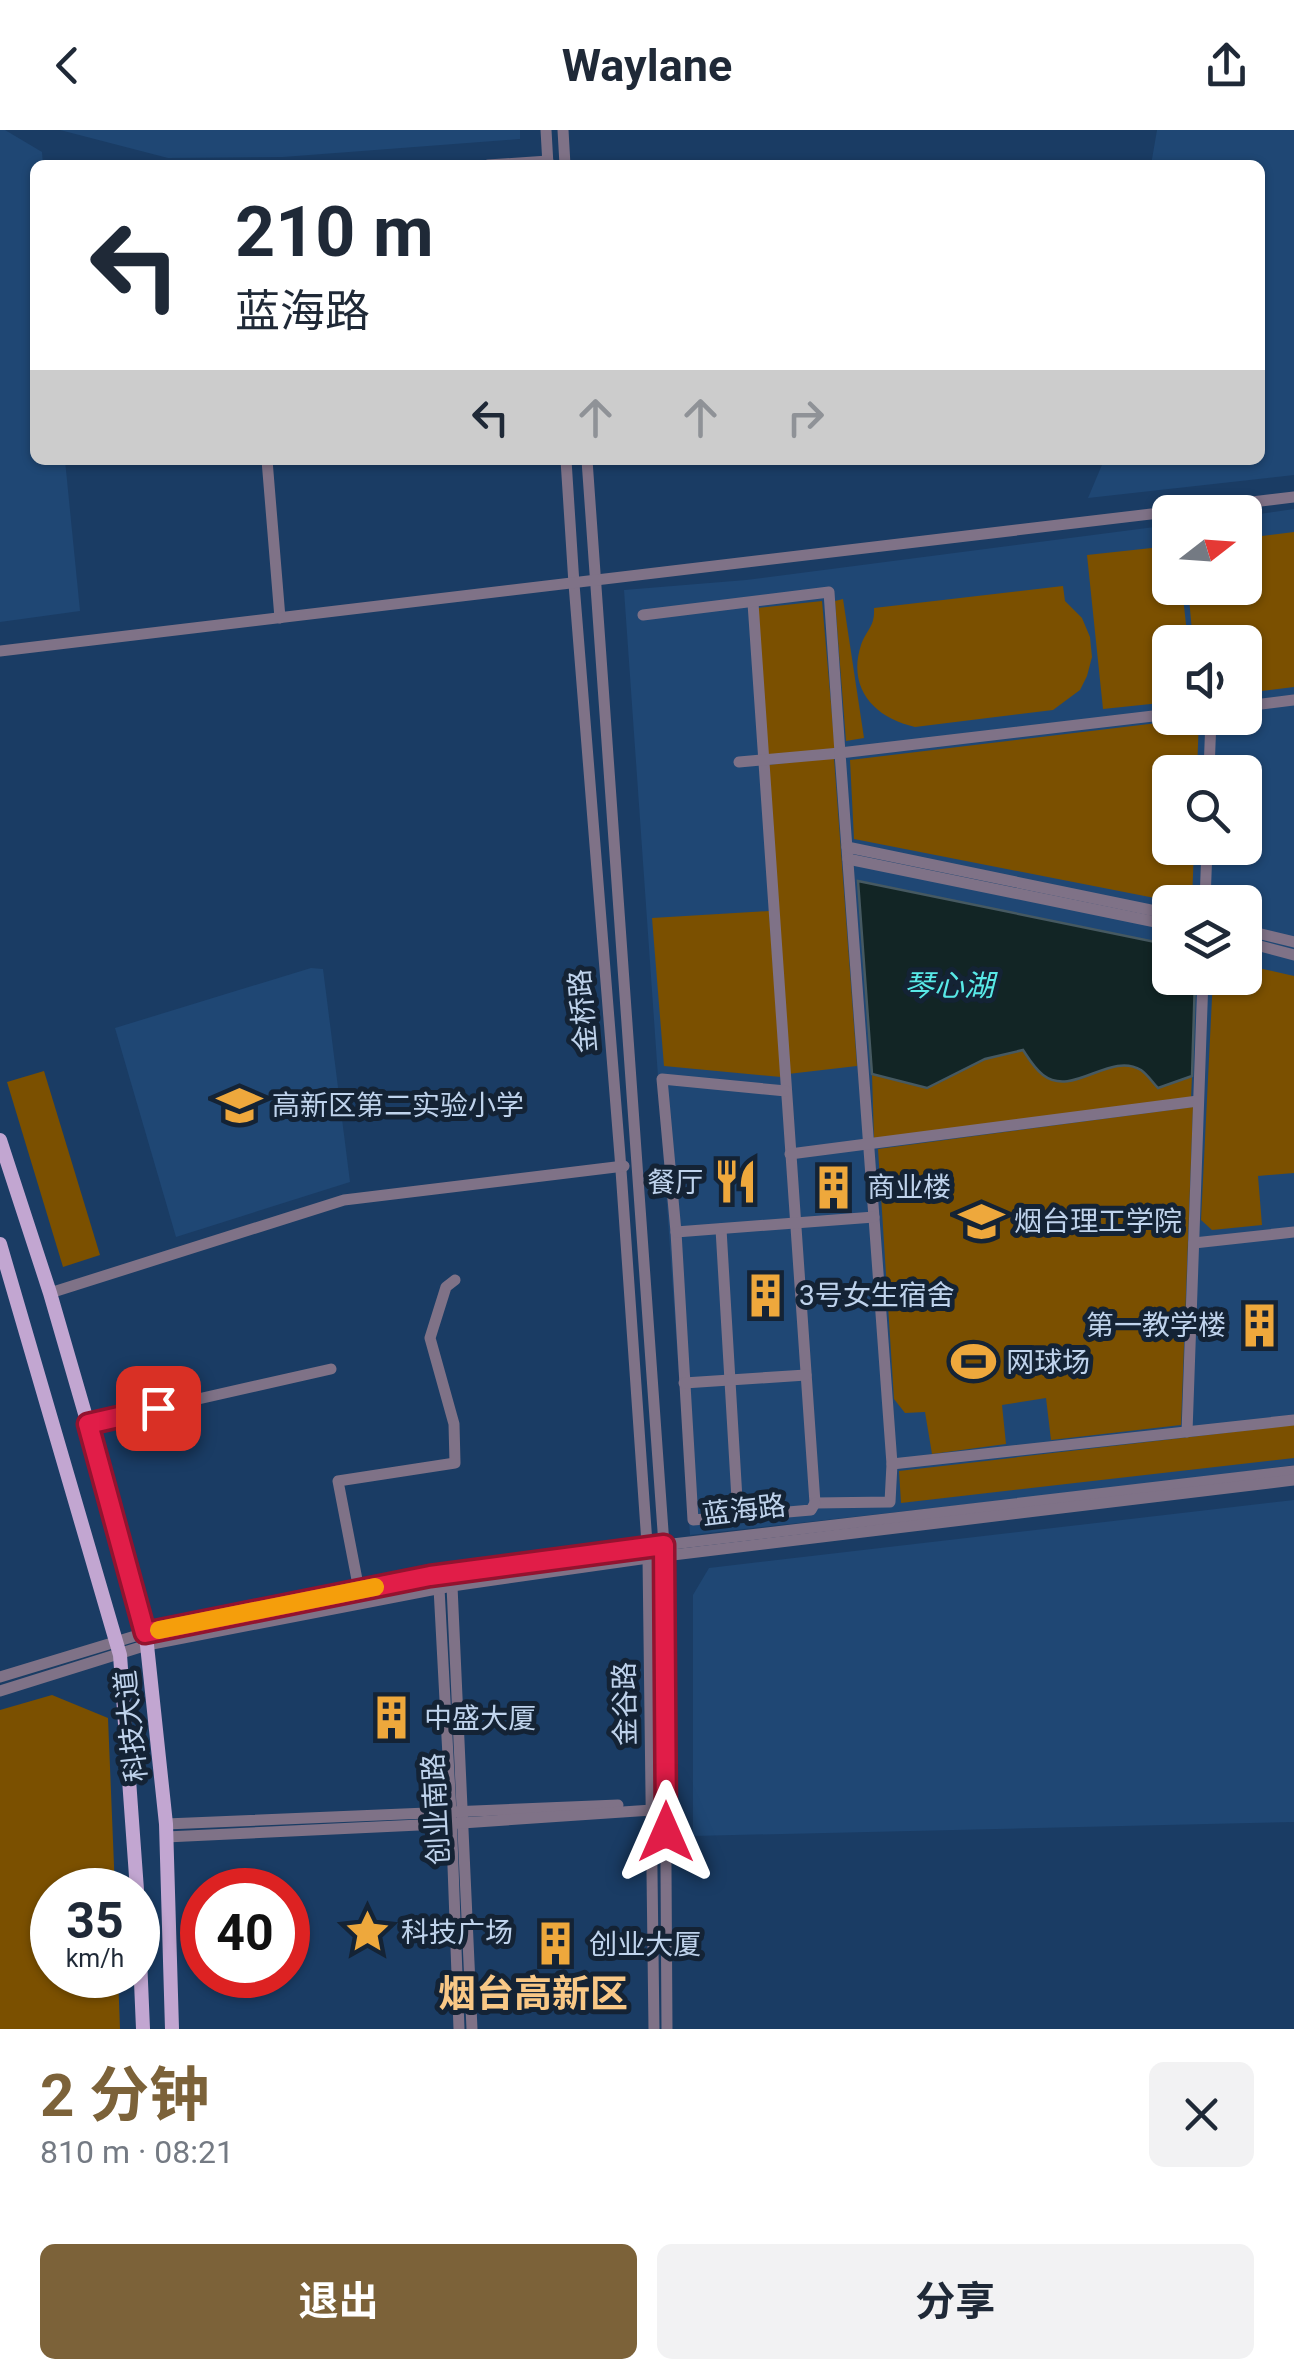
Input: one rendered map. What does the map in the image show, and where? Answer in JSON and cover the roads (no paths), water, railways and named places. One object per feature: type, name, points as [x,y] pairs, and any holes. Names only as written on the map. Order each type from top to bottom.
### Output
[{"type":"main road","name":"科技大道","points":[[0,1140],[50,1293],[146,1639],[166,1830],[172,2029]]},
{"type":"main road","name":"科技大道","points":[[0,1244],[118,1648],[134,1868]]},
{"type":"main road","points":[[141,1998],[142,2029]]},
{"type":"street","points":[[546,130],[548,160]]},
{"type":"street","points":[[562,130],[565,160]]},
{"type":"street","points":[[268,465],[280,618]]},
{"type":"street","name":"金桥路","points":[[566,465],[647,1553]]},
{"type":"street","name":"金桥路","points":[[586,465],[664,1551]]},
{"type":"street","points":[[0,651],[1294,497]]},
{"type":"street","points":[[644,615],[829,592],[892,1464],[890,1502],[815,1502]]},
{"type":"street","points":[[752,603],[815,1502],[811,1510],[693,1520],[676,1232],[662,1079],[786,1091]]},
{"type":"street","points":[[1262,704],[1294,700]]},
{"type":"street","points":[[739,762],[1152,716]]},
{"type":"street","points":[[847,853],[1152,911]]},
{"type":"street","points":[[847,853],[1152,921]]},
{"type":"street","points":[[1262,934],[1294,942]]},
{"type":"street","points":[[1262,946],[1294,954]]},
{"type":"street","points":[[1187,1432],[1201,995]]},
{"type":"street","points":[[790,1154],[1198,1102]]},
{"type":"street","points":[[50,1293],[344,1200],[636,1165]]},
{"type":"street","points":[[676,1232],[874,1217]]},
{"type":"street","points":[[720,1228],[738,1516]]},
{"type":"street","points":[[1194,1243],[1294,1232]]},
{"type":"street","points":[[359,1590],[338,1481],[456,1463],[454,1424],[430,1338],[446,1287],[456,1280]]},
{"type":"street","points":[[88,1424],[331,1368]]},
{"type":"street","points":[[684,1383],[806,1376]]},
{"type":"street","points":[[892,1464],[1294,1420]]},
{"type":"street","name":"蓝海路","points":[[664,1551],[1294,1471]]},
{"type":"street","name":"蓝海路","points":[[146,1639],[430,1576],[1294,1480]]},
{"type":"street","name":"金谷路","points":[[664,1551],[667,2029]]},
{"type":"street","name":"蓝海路","points":[[146,1639],[647,1553]]},
{"type":"street","name":"金谷路","points":[[647,1553],[654,2029]]},
{"type":"street","name":"创业南路","points":[[446,1587],[456,1818],[459,2029]]},
{"type":"street","points":[[0,1691],[146,1639]]},
{"type":"street","points":[[0,1677],[118,1648]]},
{"type":"street","points":[[166,1830],[652,1807]]},
{"type":"street","name":"创业南路","points":[[456,1818],[472,2029]]},
{"type":"water","name":"琴心湖","points":[[858,881],[1152,941],[1152,995],[1194,995],[1192,1076],[1158,1088],[1141,1070],[1129,1066],[1055,1081],[1043,1075],[1023,1050],[985,1059],[927,1088],[872,1074]]},
{"type":"place","name":"高新区第二实验小学","points":[[239,1105]]},
{"type":"place","name":"餐厅","points":[[736,1182]]},
{"type":"place","name":"商业楼","points":[[834,1187]]},
{"type":"place","name":"烟台理工学院","points":[[981,1221]]},
{"type":"place","name":"3号女生宿舍","points":[[766,1295]]},
{"type":"place","name":"第一教学楼","points":[[1259,1325]]},
{"type":"place","name":"网球场","points":[[973,1362]]},
{"type":"place","name":"中盛大厦","points":[[391,1718]]},
{"type":"place","name":"科技广场","points":[[368,1932]]},
{"type":"place","name":"创业大厦","points":[[556,1944]]},
{"type":"district","name":"烟台高新区","points":[[533,1994]]}]
